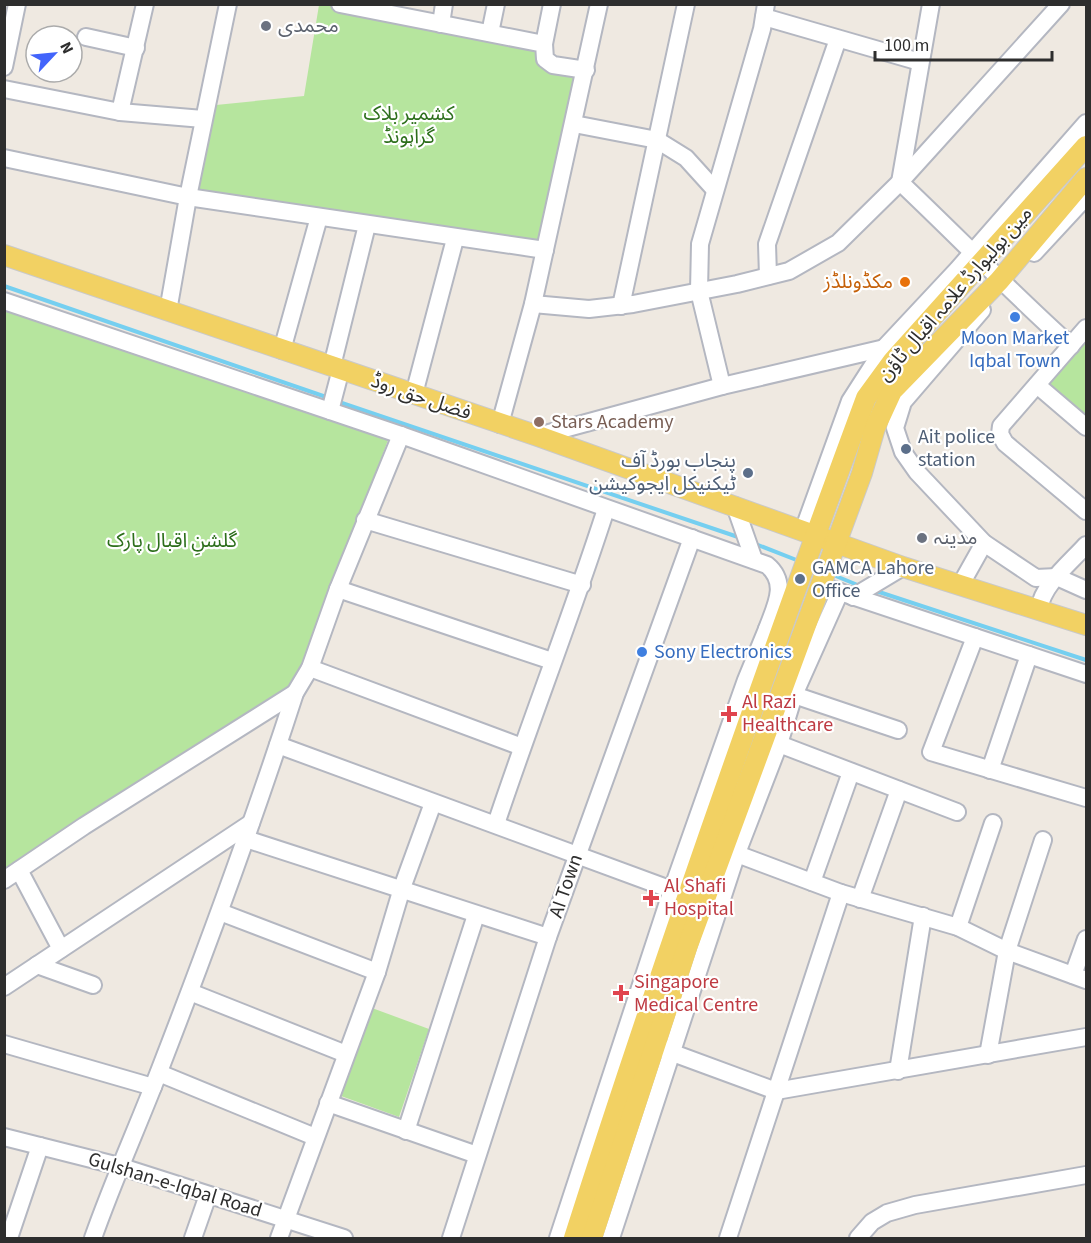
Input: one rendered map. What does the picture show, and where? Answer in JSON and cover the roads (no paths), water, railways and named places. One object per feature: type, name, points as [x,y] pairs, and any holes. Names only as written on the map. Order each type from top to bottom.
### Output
[{"type":"main road","name":"مین بولیوارڈ علامہ اقبال ٹاؤن","points":[[574,1239],[646,1012],[774,632],[803,573],[810,537],[866,398],[978,257],[1086,146]]},
{"type":"main road","name":"مین بولیوارڈ علامہ اقبال ٹاؤن","points":[[821,583],[875,428],[892,391],[1001,283],[1086,184]]},
{"type":"main road","name":"فضل حق روڈ","points":[[4,255],[538,436],[738,515],[810,537],[834,550],[961,584],[1086,625]]},
{"type":"main road","points":[[592,1239],[663,1050],[821,583]]},
{"type":"street","points":[[4,67],[16,4]]},
{"type":"street","points":[[120,111],[145,4]]},
{"type":"street","points":[[168,311],[203,119],[228,4]]},
{"type":"street","points":[[441,24],[444,4]]},
{"type":"street","points":[[490,33],[496,4]]},
{"type":"street","points":[[552,4],[544,44],[545,59],[553,65],[586,70]]},
{"type":"street","points":[[500,424],[533,304],[599,4]]},
{"type":"street","points":[[621,306],[686,4]]},
{"type":"street","points":[[900,182],[931,4]]},
{"type":"street","points":[[533,304],[589,309],[621,306],[789,271],[838,243],[900,182],[1061,4]]},
{"type":"street","points":[[343,5],[391,9],[441,24],[544,44]]},
{"type":"street","points":[[722,386],[699,291],[700,244],[765,11],[838,39],[920,62]]},
{"type":"street","points":[[86,37],[136,48]]},
{"type":"street","points":[[768,276],[767,244],[838,39]]},
{"type":"street","points":[[4,89],[120,111],[203,119]]},
{"type":"street","points":[[810,537],[850,401],[884,348],[978,257],[1086,123]]},
{"type":"street","points":[[574,124],[657,140],[686,158],[715,190]]},
{"type":"street","points":[[4,158],[188,197],[455,239],[545,250]]},
{"type":"street","points":[[900,182],[978,257],[1001,283],[1071,346]]},
{"type":"street","points":[[282,350],[319,218]]},
{"type":"street","points":[[332,401],[336,368],[367,225]]},
{"type":"street","points":[[414,394],[455,239]]},
{"type":"street","points":[[1001,283],[903,402],[895,428],[899,444],[907,459],[984,543],[1036,578],[1057,577],[1086,590]]},
{"type":"street","points":[[4,301],[332,401],[401,435],[606,509],[692,538],[752,554],[772,570],[780,583],[774,632],[742,690],[672,890],[558,1239]]},
{"type":"street","points":[[1086,328],[1001,426],[1000,434],[1005,443],[1086,511]]},
{"type":"street","points":[[538,436],[722,386],[912,341]]},
{"type":"street","points":[[1037,385],[1086,427]]},
{"type":"street","points":[[875,428],[895,428]]},
{"type":"street","points":[[93,1239],[119,1166],[156,1080],[220,912],[295,693],[310,668],[338,589],[401,435]]},
{"type":"street","points":[[496,824],[552,661],[582,585],[606,509]]},
{"type":"street","points":[[738,515],[752,554]]},
{"type":"street","points":[[365,520],[582,585]]},
{"type":"street","name":"AI Town","points":[[451,1239],[577,853],[692,538]]},
{"type":"street","points":[[961,584],[984,543]]},
{"type":"street","points":[[1039,609],[1040,600],[1086,545]]},
{"type":"street","points":[[903,567],[851,594],[794,695],[779,744],[730,851],[841,893],[958,927],[1007,951],[1080,977],[1086,939]]},
{"type":"street","points":[[821,583],[1086,674]]},
{"type":"street","points":[[338,589],[552,661]]},
{"type":"street","points":[[975,637],[931,752],[1086,798]]},
{"type":"street","points":[[990,770],[1029,655]]},
{"type":"street","points":[[310,668],[522,747]]},
{"type":"street","points":[[4,880],[84,826],[295,693]]},
{"type":"street","points":[[794,695],[898,730]]},
{"type":"street","points":[[779,744],[957,812]]},
{"type":"street","points":[[278,745],[433,803],[577,853],[672,890]]},
{"type":"street","points":[[812,882],[851,772]]},
{"type":"street","points":[[860,899],[899,790]]},
{"type":"street","points":[[279,1239],[376,972],[402,888],[433,803]]},
{"type":"street","points":[[958,927],[993,823]]},
{"type":"street","points":[[248,831],[476,915],[548,938]]},
{"type":"street","points":[[4,987],[248,831]]},
{"type":"street","points":[[988,1055],[1007,951],[1042,840]]},
{"type":"street","points":[[19,870],[61,949]]},
{"type":"street","points":[[728,1239],[841,893]]},
{"type":"street","points":[[220,912],[376,972]]},
{"type":"street","points":[[406,1131],[476,915]]},
{"type":"street","points":[[898,1071],[923,916]]},
{"type":"street","points":[[37,965],[93,985]]},
{"type":"street","points":[[190,992],[346,1054]]},
{"type":"street","points":[[611,1239],[663,1050],[776,1091],[1086,1037]]},
{"type":"street","points":[[4,1044],[156,1080],[315,1137]]},
{"type":"street","points":[[328,1102],[477,1155]]},
{"type":"street","name":"Gulshan-e-Iqbal Road","points":[[4,1137],[119,1166],[344,1239]]},
{"type":"street","points":[[9,1239],[40,1146]]},
{"type":"street","points":[[858,1239],[872,1222],[887,1213],[915,1205],[1086,1175]]},
{"type":"street","points":[[193,1239],[208,1196]]},
{"type":"waterway","points":[[4,286],[329,398]]},
{"type":"waterway","points":[[336,401],[741,538]]},
{"type":"waterway","points":[[753,543],[799,561]]},
{"type":"waterway","points":[[831,574],[860,586]]},
{"type":"waterway","points":[[873,590],[1086,660]]},
{"type":"place","name":"محمدی","points":[[266,26]]},
{"type":"place","name":"مکڈونلڈز","points":[[905,282]]},
{"type":"place","name":"Moon Market Iqbal Town","points":[[1015,317]]},
{"type":"place","name":"Stars Academy","points":[[539,422]]},
{"type":"place","name":"Ait police station","points":[[906,449]]},
{"type":"place","name":"پنجاب بورڈ آف ٹیکنیکل ایجوکیشن","points":[[748,473]]},
{"type":"place","name":"مدینہ","points":[[922,538]]},
{"type":"place","name":"GAMCA Lahore Office","points":[[800,579]]},
{"type":"place","name":"Sony Electronics","points":[[642,652]]},
{"type":"place","name":"Al Razi Healthcare","points":[[729,714]]},
{"type":"place","name":"Al Shafi Hospital","points":[[651,898]]},
{"type":"place","name":"Singapore Medical Centre","points":[[621,993]]},
{"type":"park label","name":"کشمیر بلاک ﮔﺮﺍﮨﻮﻧﮉ","points":[[409,126]]},
{"type":"park label","name":"گلشنِ اقبال پارک","points":[[172,541]]}]
